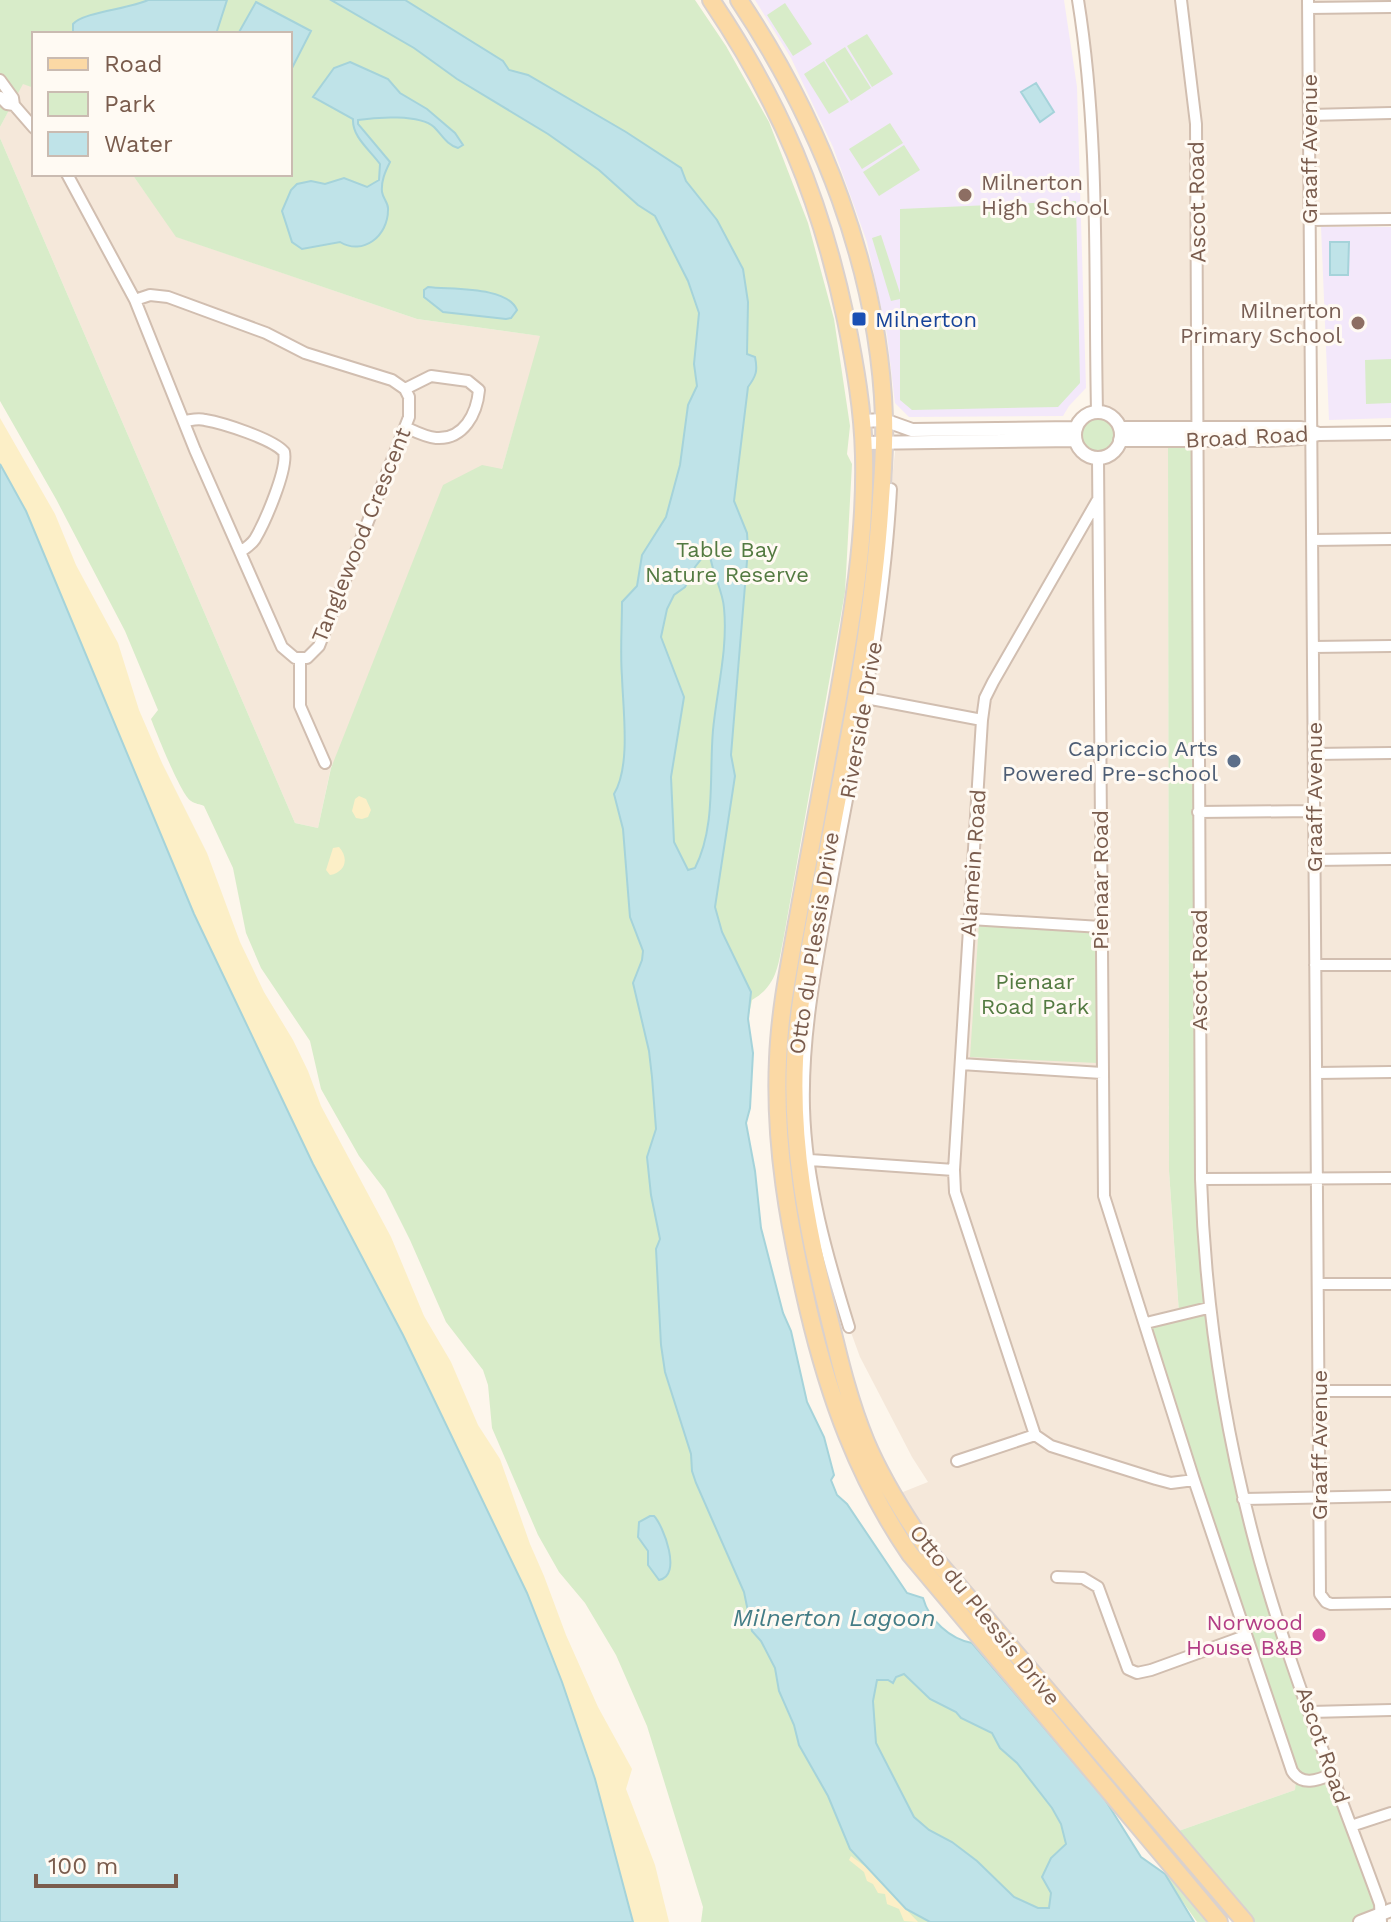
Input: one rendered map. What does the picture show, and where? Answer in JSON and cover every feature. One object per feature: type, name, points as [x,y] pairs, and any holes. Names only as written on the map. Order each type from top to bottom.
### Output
[{"type":"main road","name":"Otto du Plessis Drive","points":[[711,0],[766,89],[811,189],[836,275],[856,372],[864,443],[856,591],[786,980],[778,1056],[778,1131],[784,1188],[792,1238],[816,1340],[852,1452],[890,1525],[910,1554],[1219,1922]]},
{"type":"main road","name":"Otto du Plessis Drive","points":[[739,0],[795,94],[841,203],[872,316],[882,373],[884,443],[872,603],[804,981],[795,1068],[796,1137],[806,1219],[841,1368],[866,1443],[888,1487],[947,1575],[1245,1922]]},
{"type":"street","points":[[1078,0],[1090,93],[1095,185],[1097,411]]},
{"type":"street","name":"Ascot Road","points":[[1181,0],[1196,124],[1201,1179],[1208,1308],[1220,1389],[1243,1499],[1262,1567],[1310,1712],[1387,1918]]},
{"type":"street","points":[[1308,4],[1391,7]]},
{"type":"street","name":"Graaff Avenue","points":[[1308,4],[1314,434],[1312,540],[1320,1594],[1331,1604],[1391,1603]]},
{"type":"street","points":[[0,80],[13,98],[14,105],[32,126]]},
{"type":"street","points":[[0,97],[7,104],[14,105]]},
{"type":"street","points":[[1310,115],[1391,113]]},
{"type":"street","name":"Tanglewood Crescent","points":[[68,176],[135,300],[195,450],[287,654],[300,659],[312,654],[319,646],[405,427],[410,410],[405,389]]},
{"type":"street","points":[[1310,220],[1391,219]]},
{"type":"street","points":[[135,300],[157,294],[168,297],[266,333],[305,353],[392,380],[405,389],[431,376],[468,381],[479,390],[471,420],[460,430],[436,438],[405,427]]},
{"type":"street","points":[[1097,411],[1110,415],[1120,434],[1112,453],[1098,458],[1082,453],[1075,434],[1083,416],[1097,411]]},
{"type":"street","points":[[185,421],[199,419],[213,422],[273,442],[284,452],[284,467],[256,537],[240,552]]},
{"type":"street","points":[[862,421],[884,420],[912,430],[959,436]]},
{"type":"street","name":"Broad Road","points":[[1120,434],[1197,434],[1270,440],[1314,434],[1391,433]]},
{"type":"street","points":[[864,443],[959,436],[1075,434]]},
{"type":"street","name":"Pienaar Road","points":[[1098,458],[1104,1196],[1245,1636],[1292,1771],[1296,1778],[1304,1781],[1333,1774]]},
{"type":"street","name":"Riverside Drive","points":[[849,1327],[822,1236],[810,1160],[804,1107],[808,1023],[866,698],[886,568],[891,489]]},
{"type":"street","name":"Alamein Road","points":[[1035,1435],[958,1205],[954,1170],[982,720],[989,690],[1098,499]]},
{"type":"street","points":[[1075,539],[1098,549]]},
{"type":"street","points":[[1312,540],[1391,539]]},
{"type":"street","points":[[1313,647],[1391,646]]},
{"type":"street","points":[[300,659],[300,706],[325,763]]},
{"type":"street","points":[[866,698],[982,720]]},
{"type":"street","points":[[1314,754],[1391,753]]},
{"type":"street","points":[[1198,812],[1314,811]]},
{"type":"street","points":[[1314,860],[1391,859]]},
{"type":"street","points":[[970,919],[1101,927]]},
{"type":"street","points":[[1315,965],[1391,965]]},
{"type":"street","points":[[961,1064],[1102,1073]]},
{"type":"street","points":[[1317,1073],[1391,1072]]},
{"type":"street","points":[[810,1160],[954,1170]]},
{"type":"street","points":[[1201,1179],[1391,1178]]},
{"type":"street","points":[[1318,1284],[1391,1284]]},
{"type":"street","points":[[1146,1323],[1208,1308]]},
{"type":"street","points":[[1318,1391],[1391,1391]]},
{"type":"street","points":[[957,1461],[1035,1435],[1051,1446],[1156,1479],[1171,1483],[1194,1480]]},
{"type":"street","points":[[1243,1499],[1391,1496]]},
{"type":"street","points":[[1057,1577],[1083,1578],[1098,1587],[1128,1669],[1137,1673],[1245,1636]]},
{"type":"street","points":[[1310,1712],[1391,1710]]},
{"type":"street","points":[[1351,1826],[1391,1813]]},
{"type":"street","points":[[1360,1922],[1387,1918]]},
{"type":"shaded area","name":"Milnerton High School","points":[[755,0],[1064,0],[1077,87],[1086,388],[1063,416],[909,417],[895,403],[887,335],[867,242],[833,147],[791,58]]},
{"type":"shaded area","points":[[1078,0],[1391,0],[1391,219],[1310,220],[1312,430],[1120,428],[1110,415],[1097,411],[1095,185]]},
{"type":"shaded area","points":[[23,83],[32,87],[32,176],[133,176],[177,237],[417,319],[541,336],[502,469],[331,767],[318,828],[295,823],[0,138],[0,127]]},
{"type":"shaded area","name":"Milnerton Primary School","points":[[1321,227],[1391,227],[1391,418],[1329,420]]},
{"type":"shaded area","points":[[1391,433],[1391,1910],[1380,1914],[1310,1712],[1243,1499],[1204,1265],[1196,441]]},
{"type":"shaded area","points":[[1075,440],[1082,453],[1097,458],[1112,453],[1120,440],[1168,441],[1169,1171],[1179,1314],[1296,1778],[1295,1790],[1170,1834],[893,1496],[928,1482],[860,1357],[849,1327],[813,1185],[805,1057],[896,443]]},
{"type":"green space","name":"Table Bay Nature Reserve","points":[[0,0],[695,0],[726,46],[769,122],[808,223],[834,319],[850,426],[847,454],[852,464],[845,592],[778,965],[767,988],[752,1000],[748,1019],[753,1053],[750,1108],[746,1123],[761,1228],[783,1313],[791,1331],[807,1402],[824,1437],[834,1475],[831,1480],[837,1495],[847,1504],[907,1593],[923,1598],[935,1621],[948,1633],[972,1643],[1104,1798],[1141,1857],[1165,1874],[1166,1869],[1217,1922],[1197,1922],[1178,1895],[1194,1922],[701,1922],[703,1907],[647,1726],[616,1655],[585,1603],[559,1572],[538,1535],[492,1428],[488,1385],[483,1370],[446,1322],[385,1190],[359,1156],[321,1089],[310,1041],[261,968],[246,933],[233,868],[204,806],[187,796],[164,750],[151,719],[158,710],[125,631],[56,499],[0,401],[0,138],[295,823],[318,828],[331,768],[443,485],[482,465],[502,469],[540,336],[417,319],[176,237],[133,176],[292,176],[292,32],[32,32],[32,87],[23,84],[0,127]]},
{"type":"green space","points":[[785,3],[812,44],[793,56],[767,15]]},
{"type":"green space","points":[[867,34],[893,74],[872,87],[847,46]]},
{"type":"green space","points":[[845,47],[871,88],[851,101],[825,60]]},
{"type":"green space","points":[[824,61],[849,102],[829,114],[804,74]]},
{"type":"green space","points":[[890,123],[903,143],[862,169],[849,149]]},
{"type":"green space","points":[[904,145],[920,170],[879,196],[863,172]]},
{"type":"green space","points":[[1076,201],[1080,383],[1058,407],[912,410],[900,400],[900,299],[891,301],[872,238],[881,235],[900,293],[900,209]]},
{"type":"green space","points":[[1391,359],[1391,403],[1366,404],[1365,360]]},
{"type":"green space","points":[[1098,417],[1110,423],[1116,435],[1110,447],[1098,453],[1086,447],[1080,435],[1086,423]]},
{"type":"green space","points":[[1168,441],[1196,441],[1201,1179],[1208,1308],[1255,1543],[1380,1914],[1360,1922],[1245,1922],[1170,1834],[1295,1790],[1296,1778],[1146,1323],[1179,1313],[1169,1171]]},
{"type":"green space","name":"Pienaar Road Park","points":[[979,923],[1096,930],[1097,1063],[970,1057]]},
{"type":"sand","points":[[0,418],[55,514],[76,565],[118,643],[139,710],[207,853],[240,942],[264,992],[293,1040],[321,1106],[391,1237],[424,1316],[451,1362],[478,1425],[500,1459],[566,1635],[598,1707],[632,1769],[626,1789],[655,1865],[669,1922],[595,1922],[0,557]]},
{"type":"sand","points":[[359,796],[366,799],[371,810],[368,817],[362,819],[356,818],[352,811]]},
{"type":"sand","points":[[339,847],[345,860],[343,868],[330,875],[326,870],[333,848]]},
{"type":"sand","points":[[851,1856],[866,1867],[918,1922],[904,1921],[899,1909],[887,1904],[885,1894],[878,1893],[867,1881],[864,1872],[849,1860]]},
{"type":"water","points":[[148,0],[227,0],[217,32],[73,32],[73,24],[78,20]]},
{"type":"water","name":"Milnerton Lagoon","points":[[331,0],[405,0],[503,61],[509,70],[528,75],[626,132],[681,168],[686,181],[717,220],[743,269],[748,302],[747,354],[755,357],[756,370],[748,387],[734,501],[747,533],[748,549],[731,755],[735,776],[715,907],[722,932],[751,992],[748,1019],[753,1053],[750,1108],[746,1123],[761,1228],[783,1313],[791,1331],[807,1402],[824,1437],[834,1475],[831,1480],[837,1495],[847,1504],[907,1593],[923,1598],[935,1621],[948,1633],[972,1643],[1104,1798],[1141,1857],[1165,1874],[1194,1922],[930,1922],[906,1909],[850,1849],[828,1796],[799,1745],[779,1691],[775,1668],[752,1631],[744,1592],[696,1483],[691,1454],[665,1372],[656,1249],[660,1239],[647,1157],[656,1129],[652,1077],[633,983],[643,951],[630,917],[623,829],[614,794],[623,769],[624,753],[622,602],[637,586],[642,555],[666,517],[680,465],[688,405],[697,386],[694,364],[699,313],[688,281],[655,216],[599,170],[548,134],[457,79],[414,48]],"holes":[[[706,553],[710,556],[723,602],[725,639],[713,730],[709,818],[702,852],[695,868],[688,870],[674,842],[671,777],[684,697],[661,637],[667,609],[674,595],[685,587]],[[904,1674],[930,1699],[992,1733],[1000,1748],[1017,1763],[1052,1808],[1061,1824],[1066,1844],[1051,1858],[1042,1877],[1051,1893],[1049,1908],[1038,1908],[1014,1897],[977,1861],[914,1817],[876,1743],[873,1701],[877,1680],[893,1683],[896,1677]]]},
{"type":"water","points":[[256,2],[311,31],[292,68],[292,32],[239,32]]},
{"type":"water","points":[[350,62],[388,79],[400,93],[427,109],[455,133],[463,145],[458,148],[454,146],[434,127],[419,120],[386,117],[358,120],[358,124],[390,162],[382,184],[388,208],[384,228],[365,245],[357,247],[340,242],[302,249],[292,242],[282,211],[297,184],[311,181],[325,184],[344,178],[367,187],[379,180],[380,164],[358,137],[353,119],[313,97],[334,68]]},
{"type":"water","points":[[1036,83],[1054,112],[1040,122],[1021,92]]},
{"type":"water","points":[[1330,242],[1349,242],[1348,275],[1330,275]]},
{"type":"water","points":[[428,287],[491,293],[511,302],[517,310],[506,319],[443,312],[424,297],[424,290]]},
{"type":"water","points":[[0,464],[26,511],[194,914],[313,1164],[403,1335],[527,1593],[595,1779],[633,1922],[0,1922]]},
{"type":"water","points":[[650,1516],[658,1521],[669,1550],[670,1570],[659,1580],[648,1565],[648,1551],[638,1537],[639,1522]]},
{"type":"place","name":"Milnerton High School","points":[[965,195]]},
{"type":"place","name":"Milnerton","points":[[859,319]]},
{"type":"place","name":"Milnerton Primary School","points":[[1358,323]]},
{"type":"place","name":"Capriccio Arts Powered Pre-school","points":[[1234,761]]},
{"type":"place","name":"Norwood House B&B","points":[[1319,1635]]}]
